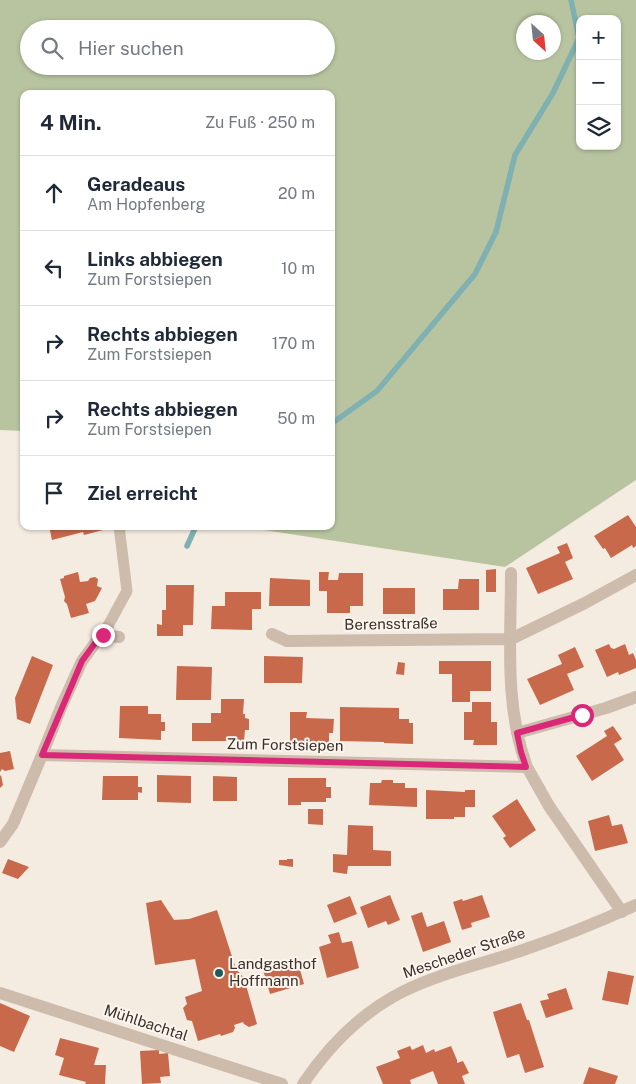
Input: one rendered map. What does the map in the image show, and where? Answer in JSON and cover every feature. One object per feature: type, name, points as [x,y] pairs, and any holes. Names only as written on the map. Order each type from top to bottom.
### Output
[{"type":"street","points":[[511,573],[512,639],[510,690],[521,752],[526,767],[549,806],[622,912]]},
{"type":"street","points":[[512,639],[586,603],[636,575]]},
{"type":"street","name":"Berensstraße","points":[[272,634],[287,641],[512,639]]},
{"type":"street","points":[[0,842],[13,824],[82,661],[101,635],[119,637]]},
{"type":"street","points":[[517,733],[606,708],[636,696]]},
{"type":"street","name":"Zum Forstsiepen","points":[[42,755],[526,767]]},
{"type":"street","name":"Mescheder Straße","points":[[302,1084],[336,1041],[371,1012],[402,992],[442,976],[524,950],[578,930],[636,905]]},
{"type":"street","name":"Mühlbachtal","points":[[0,994],[282,1084]]},
{"type":"lane","points":[[103,635],[127,591],[119,530]]},
{"type":"green space","points":[[0,0],[636,0],[636,480],[505,567],[264,530],[335,530],[335,90],[20,90],[20,431],[0,430]]},
{"type":"building","points":[[628,515],[636,527],[636,546],[633,548],[632,545],[611,558],[594,536]]},
{"type":"building","points":[[50,530],[103,530],[84,535],[83,532],[52,540]]},
{"type":"building","points":[[567,543],[573,558],[565,562],[573,579],[538,594],[526,568],[560,553],[557,547]]},
{"type":"building","points":[[496,569],[496,592],[486,592],[486,570]]},
{"type":"building","points":[[78,572],[80,582],[88,581],[90,578],[95,577],[98,579],[97,586],[102,588],[95,601],[86,604],[89,613],[71,618],[67,604],[64,601],[65,597],[60,579]]},
{"type":"building","points":[[319,572],[329,572],[328,580],[338,580],[339,573],[363,573],[363,606],[350,606],[350,613],[327,613],[327,591],[319,591]]},
{"type":"building","points":[[270,578],[310,580],[310,606],[269,606]]},
{"type":"building","points":[[459,579],[479,579],[479,610],[443,610],[443,589],[458,589]]},
{"type":"building","points":[[166,585],[194,585],[193,625],[183,625],[183,636],[157,636],[157,624],[162,625],[162,610],[166,610]]},
{"type":"building","points":[[383,588],[415,588],[415,614],[383,614]]},
{"type":"building","points":[[225,592],[261,592],[261,609],[252,609],[252,630],[211,629],[212,606],[225,606]]},
{"type":"building","points":[[609,644],[614,649],[625,644],[629,655],[633,653],[636,660],[636,668],[619,675],[618,672],[607,677],[595,650]]},
{"type":"building","points":[[575,647],[584,667],[567,674],[574,690],[540,705],[527,679],[562,664],[558,655]]},
{"type":"building","points":[[32,656],[53,665],[30,724],[17,719],[15,698]]},
{"type":"building","points":[[264,656],[303,657],[302,683],[264,683]]},
{"type":"building","points":[[439,661],[491,661],[491,691],[470,691],[470,702],[452,702],[452,674],[439,674]]},
{"type":"building","points":[[398,662],[405,663],[404,675],[396,674]]},
{"type":"building","points":[[177,666],[212,667],[211,700],[176,700]]},
{"type":"building","points":[[221,699],[244,699],[243,714],[245,714],[245,718],[249,719],[249,730],[245,730],[244,741],[192,741],[192,723],[211,723],[211,713],[221,713]]},
{"type":"building","points":[[472,702],[491,702],[491,722],[497,722],[497,745],[473,745],[474,740],[464,740],[464,712],[472,712]]},
{"type":"building","points":[[120,706],[148,706],[148,714],[161,714],[161,722],[165,722],[165,731],[161,731],[161,740],[119,738]]},
{"type":"building","points":[[340,707],[399,708],[399,719],[409,719],[409,723],[413,723],[413,744],[340,741]]},
{"type":"building","points":[[290,712],[307,712],[306,718],[334,719],[333,733],[329,733],[329,743],[290,742]]},
{"type":"building","points":[[613,726],[622,739],[614,744],[624,760],[592,781],[576,756],[607,736],[604,731]]},
{"type":"building","points":[[10,751],[14,769],[5,771],[2,769],[0,772],[0,753]]},
{"type":"building","points":[[157,775],[191,776],[191,803],[157,802]]},
{"type":"building","points":[[0,776],[3,785],[0,788]]},
{"type":"building","points":[[103,776],[138,776],[138,787],[142,787],[142,793],[138,792],[138,800],[102,800]]},
{"type":"building","points":[[213,776],[237,777],[237,801],[213,801]]},
{"type":"building","points":[[288,778],[326,778],[326,787],[331,787],[331,798],[326,798],[326,802],[301,802],[301,805],[288,805]]},
{"type":"building","points":[[382,780],[393,780],[393,783],[405,783],[405,788],[417,788],[417,807],[369,805],[370,783],[381,783]]},
{"type":"building","points":[[426,790],[465,792],[465,790],[475,790],[475,807],[465,807],[465,817],[426,819]]},
{"type":"building","points":[[517,799],[536,830],[510,848],[503,838],[506,836],[492,816]]},
{"type":"building","points":[[308,809],[323,809],[323,825],[308,824]]},
{"type":"building","points":[[609,815],[612,826],[622,824],[628,843],[595,851],[588,821]]},
{"type":"building","points":[[348,825],[373,826],[373,850],[391,851],[391,866],[348,866],[347,874],[333,872],[333,854],[347,855]]},
{"type":"building","points":[[8,859],[29,867],[18,879],[2,873]]},
{"type":"building","points":[[293,859],[293,867],[279,865],[279,860]]},
{"type":"building","points":[[390,895],[400,920],[388,925],[386,921],[368,928],[360,907]]},
{"type":"building","points":[[482,895],[490,917],[471,923],[472,927],[462,930],[453,902]]},
{"type":"building","points":[[350,896],[357,914],[334,923],[327,905]]},
{"type":"building","name":"Landgasthof Hoffmann","points":[[161,900],[174,920],[189,919],[217,910],[236,969],[244,978],[257,1024],[249,1027],[243,1022],[234,1025],[233,1032],[198,1041],[192,1021],[187,1020],[183,1008],[187,1004],[185,997],[202,991],[195,959],[155,965],[146,903]]},
{"type":"building","points":[[422,912],[427,927],[444,921],[451,942],[423,952],[411,916]]},
{"type":"building","points":[[339,932],[342,943],[352,941],[359,968],[327,978],[319,947],[331,943],[328,935]]},
{"type":"building","points":[[297,959],[304,984],[270,994],[262,966],[274,962],[276,965]]},
{"type":"building","points":[[608,971],[634,976],[628,1005],[602,1000]]},
{"type":"building","points":[[566,988],[573,1009],[546,1018],[540,1001],[549,999],[547,994]]},
{"type":"building","points":[[0,1003],[30,1016],[14,1052],[0,1046]]},
{"type":"building","points":[[521,1003],[527,1020],[529,1020],[544,1067],[525,1073],[519,1054],[507,1058],[493,1012]]},
{"type":"building","points":[[60,1038],[99,1048],[94,1065],[106,1065],[105,1084],[85,1084],[86,1082],[59,1075],[64,1058],[55,1055]]},
{"type":"building","points":[[423,1045],[426,1053],[434,1049],[435,1052],[451,1046],[457,1063],[463,1061],[469,1073],[462,1076],[465,1084],[438,1084],[433,1071],[410,1080],[411,1084],[383,1084],[376,1067],[400,1058],[397,1051],[410,1046],[412,1050]]},
{"type":"building","points":[[159,1050],[159,1054],[168,1053],[170,1076],[160,1077],[161,1083],[142,1084],[140,1051]]},
{"type":"building","points":[[589,1067],[618,1076],[615,1084],[583,1084]]},
{"type":"waterway","points":[[335,421],[377,391],[475,274],[496,232],[515,155],[553,93],[579,38],[571,0]]},
{"type":"waterway","points":[[187,546],[194,530]]},
{"type":"place","name":"Landgasthof Hoffmann","points":[[219,973]]},
{"type":"route","points":[[103,635],[101,635],[82,661],[62,704],[42,755],[526,767],[517,733],[582,715]]}]
